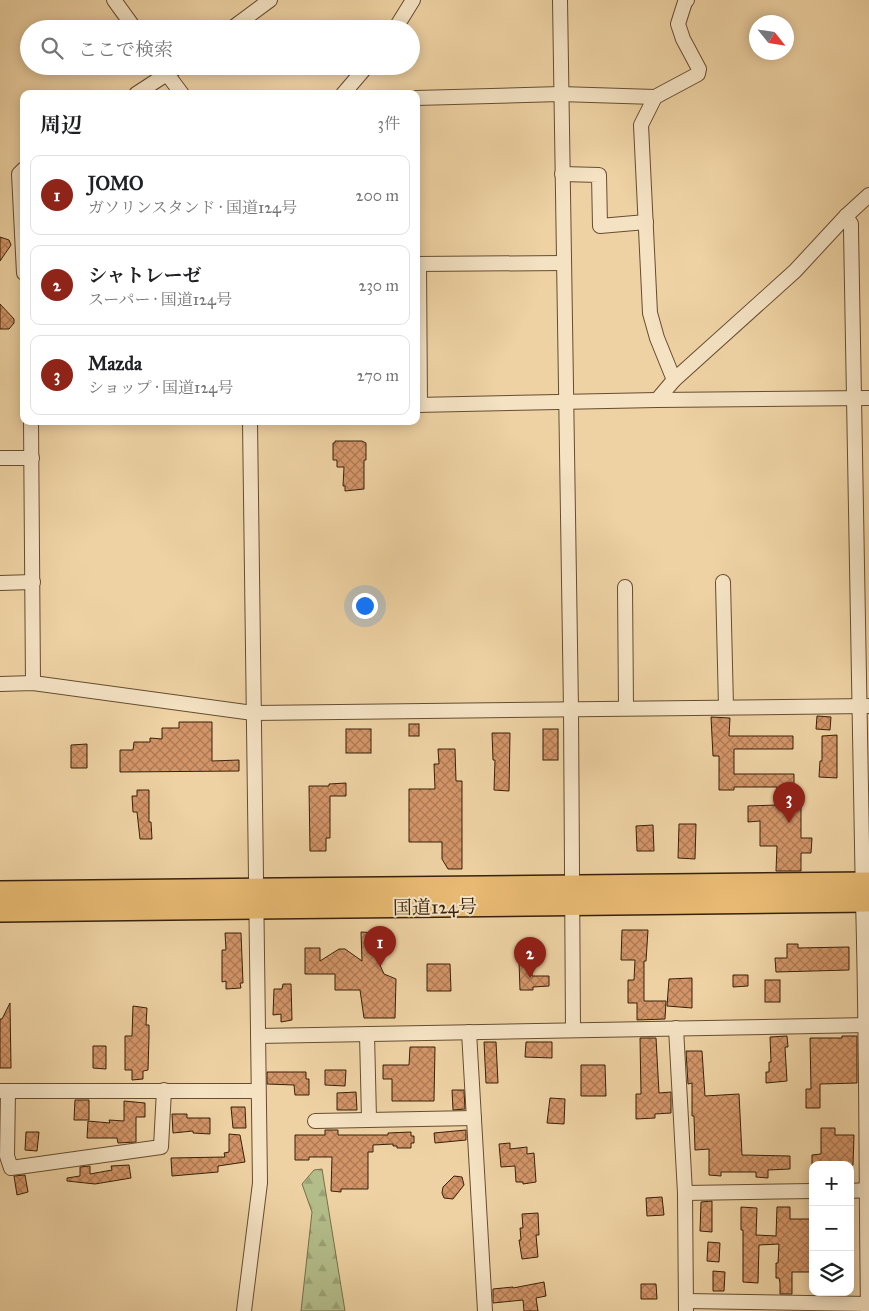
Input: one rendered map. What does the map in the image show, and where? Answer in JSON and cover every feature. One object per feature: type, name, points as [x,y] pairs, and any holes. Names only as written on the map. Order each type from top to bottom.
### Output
[{"type":"highway","name":"国道124号","points":[[0,892],[255,899]]},
{"type":"highway","name":"国道124号","points":[[0,911],[255,899],[866,892]]},
{"type":"street","points":[[114,0],[128,20]]},
{"type":"street","points":[[242,20],[270,0]]},
{"type":"street","points":[[401,20],[413,0]]},
{"type":"street","points":[[560,0],[571,708],[573,1030]]},
{"type":"street","points":[[420,98],[560,94],[655,98],[698,74],[699,69],[683,39],[678,24],[687,0]]},
{"type":"street","points":[[141,90],[158,75]]},
{"type":"street","points":[[168,75],[179,90]]},
{"type":"street","points":[[346,90],[359,75]]},
{"type":"street","points":[[655,98],[641,125],[650,313],[657,338],[674,380]]},
{"type":"street","points":[[20,172],[18,174],[20,207]]},
{"type":"street","points":[[562,174],[599,175],[600,226],[646,222]]},
{"type":"street","points":[[657,400],[674,380],[795,271],[846,216],[869,195]]},
{"type":"street","points":[[676,1028],[685,1193],[686,1306],[869,1306],[863,706],[853,399],[851,224],[846,216]]},
{"type":"street","points":[[420,264],[564,263]]},
{"type":"street","points":[[420,405],[869,398]]},
{"type":"street","points":[[31,425],[33,683]]},
{"type":"street","points":[[244,1311],[260,1183],[250,425]]},
{"type":"street","points":[[0,458],[32,458]]},
{"type":"street","points":[[0,583],[33,582]]},
{"type":"street","points":[[723,582],[726,707]]},
{"type":"street","points":[[625,587],[626,708]]},
{"type":"street","points":[[0,684],[33,683],[253,713],[863,706]]},
{"type":"street","points":[[258,1036],[867,1026]]},
{"type":"street","points":[[469,1032],[485,1311]]},
{"type":"street","points":[[367,1034],[369,1119]]},
{"type":"street","points":[[164,1090],[161,1147],[11,1168],[6,1156],[4,1091],[164,1090],[258,1091]]},
{"type":"street","points":[[315,1121],[474,1118]]},
{"type":"street","points":[[854,1191],[867,1190]]},
{"type":"street","points":[[685,1193],[809,1191]]},
{"type":"green space","points":[[322,1169],[345,1311],[301,1311],[312,1212],[302,1184],[314,1170]]},
{"type":"building","points":[[0,237],[9,240],[11,245],[0,261]]},
{"type":"building","points":[[0,304],[14,319],[14,323],[9,329],[0,329]]},
{"type":"building","points":[[335,441],[362,441],[366,443],[364,489],[345,491],[345,486],[343,486],[344,467],[337,467],[337,460],[333,460],[333,443]]},
{"type":"building","points":[[817,716],[831,717],[830,730],[816,729]]},
{"type":"building","points":[[711,717],[730,718],[729,736],[793,736],[793,749],[734,749],[734,774],[794,774],[794,791],[801,791],[801,838],[812,838],[811,853],[801,853],[801,871],[776,871],[777,846],[760,846],[760,821],[748,822],[748,806],[777,805],[777,787],[734,787],[734,790],[719,790],[719,756],[713,756]]},
{"type":"building","points":[[179,722],[212,722],[212,761],[239,760],[239,771],[120,772],[120,750],[133,750],[134,742],[150,742],[150,738],[162,739],[162,728],[179,728]]},
{"type":"building","points":[[409,724],[419,724],[419,736],[409,736]]},
{"type":"building","points":[[346,729],[371,729],[371,753],[346,753]]},
{"type":"building","points":[[543,729],[558,729],[558,760],[543,760]]},
{"type":"building","points":[[492,733],[510,733],[509,791],[494,790],[495,760],[493,760]]},
{"type":"building","points":[[837,735],[837,778],[819,777],[820,761],[822,761],[822,736]]},
{"type":"building","points":[[87,744],[87,768],[71,768],[71,745]]},
{"type":"building","points":[[438,749],[455,749],[456,781],[462,781],[462,869],[448,869],[442,859],[442,842],[409,842],[409,789],[435,789],[434,764],[439,764]]},
{"type":"building","points":[[346,783],[346,796],[330,796],[330,838],[326,838],[326,851],[310,851],[309,786],[329,786],[329,784]]},
{"type":"building","points":[[137,790],[149,790],[149,822],[151,822],[152,839],[140,839],[137,812],[133,812],[132,796],[137,796]]},
{"type":"building","points":[[679,824],[696,824],[695,859],[678,858]]},
{"type":"building","points":[[653,825],[654,851],[637,851],[636,826]]},
{"type":"building","points":[[622,930],[648,930],[646,961],[644,961],[644,1001],[666,1001],[665,1019],[637,1020],[637,1003],[628,1003],[628,980],[634,980],[635,960],[621,960]]},
{"type":"building","points":[[361,932],[378,933],[379,963],[384,974],[396,979],[395,1018],[364,1018],[360,990],[335,990],[335,974],[305,974],[305,948],[320,948],[320,961],[339,949],[345,949],[362,961]]},
{"type":"building","points":[[225,933],[241,933],[243,983],[240,983],[241,988],[226,989],[226,981],[222,982],[222,950],[226,950]]},
{"type":"building","points":[[787,944],[798,944],[798,948],[849,947],[849,970],[776,972],[775,958],[787,958]]},
{"type":"building","points":[[532,960],[532,976],[549,976],[549,986],[533,987],[533,990],[520,990],[519,961]]},
{"type":"building","points":[[427,964],[450,964],[451,991],[427,991]]},
{"type":"building","points":[[733,975],[748,975],[748,986],[733,987]]},
{"type":"building","points":[[692,978],[692,1008],[667,1006],[669,979]]},
{"type":"building","points":[[765,980],[780,980],[780,1002],[765,1002]]},
{"type":"building","points":[[283,984],[291,984],[292,1020],[281,1022],[281,1014],[273,1015],[274,989],[282,989]]},
{"type":"building","points":[[10,1003],[11,1068],[0,1068],[0,1019],[2,1019]]},
{"type":"building","points":[[133,1006],[147,1008],[146,1025],[149,1025],[149,1037],[148,1070],[143,1071],[143,1079],[132,1080],[132,1070],[125,1070],[125,1036],[132,1036]]},
{"type":"building","points":[[787,1036],[788,1047],[785,1047],[787,1081],[766,1083],[766,1072],[769,1072],[769,1062],[771,1062],[770,1037]]},
{"type":"building","points":[[842,1036],[857,1036],[857,1083],[820,1084],[820,1108],[806,1108],[806,1089],[811,1089],[810,1038],[842,1038]]},
{"type":"building","points":[[640,1038],[656,1038],[659,1093],[671,1092],[671,1113],[655,1114],[655,1118],[636,1119],[636,1094],[641,1094]]},
{"type":"building","points":[[484,1042],[496,1042],[498,1083],[486,1083]]},
{"type":"building","points":[[526,1042],[552,1042],[552,1058],[525,1057]]},
{"type":"building","points":[[93,1046],[106,1046],[106,1069],[93,1068]]},
{"type":"building","points":[[410,1047],[435,1047],[434,1101],[392,1101],[392,1079],[383,1079],[383,1065],[409,1065]]},
{"type":"building","points":[[686,1051],[702,1051],[705,1096],[739,1094],[742,1155],[790,1156],[790,1169],[768,1170],[768,1178],[756,1177],[756,1172],[721,1172],[721,1176],[709,1175],[709,1149],[695,1150],[692,1083],[688,1084]]},
{"type":"building","points":[[581,1065],[605,1065],[606,1096],[581,1096]]},
{"type":"building","points":[[325,1070],[346,1070],[345,1086],[325,1085]]},
{"type":"building","points":[[267,1072],[306,1072],[306,1079],[309,1079],[309,1095],[295,1095],[294,1085],[267,1084]]},
{"type":"building","points":[[452,1090],[464,1090],[465,1109],[453,1110]]},
{"type":"building","points":[[356,1092],[357,1110],[337,1110],[337,1093]]},
{"type":"building","points":[[550,1098],[565,1099],[564,1124],[547,1123]]},
{"type":"building","points":[[75,1100],[89,1100],[89,1120],[74,1120]]},
{"type":"building","points":[[124,1101],[145,1103],[145,1117],[136,1117],[136,1142],[118,1143],[117,1138],[87,1138],[88,1121],[110,1123],[109,1120],[124,1121]]},
{"type":"building","points":[[231,1107],[245,1107],[246,1128],[233,1128]]},
{"type":"building","points":[[172,1114],[187,1114],[187,1118],[210,1118],[210,1134],[193,1133],[193,1131],[173,1133]]},
{"type":"building","points":[[821,1128],[835,1128],[835,1135],[854,1135],[853,1161],[812,1161],[812,1155],[821,1154]]},
{"type":"building","points":[[325,1130],[338,1130],[338,1135],[388,1135],[388,1133],[411,1132],[411,1136],[414,1136],[414,1143],[411,1143],[411,1148],[397,1148],[393,1144],[373,1145],[373,1152],[368,1152],[368,1189],[341,1189],[341,1192],[331,1191],[332,1157],[309,1157],[309,1160],[295,1160],[295,1135],[325,1135]]},
{"type":"building","points":[[466,1130],[466,1140],[435,1143],[434,1133]]},
{"type":"building","points":[[26,1132],[39,1132],[37,1151],[25,1150]]},
{"type":"building","points":[[229,1134],[240,1135],[245,1162],[218,1166],[218,1172],[172,1176],[171,1158],[225,1157],[224,1153],[229,1152]]},
{"type":"building","points":[[510,1143],[510,1149],[527,1147],[527,1154],[534,1153],[536,1182],[523,1184],[523,1182],[516,1182],[515,1166],[501,1167],[499,1144]]},
{"type":"building","points":[[129,1165],[131,1178],[95,1184],[67,1181],[67,1178],[80,1176],[80,1167],[90,1166],[90,1174],[112,1170],[111,1166]]},
{"type":"building","points":[[25,1175],[28,1192],[17,1195],[14,1176]]},
{"type":"building","points":[[454,1176],[462,1177],[464,1185],[453,1199],[444,1198],[442,1193],[443,1187]]},
{"type":"building","points":[[662,1197],[664,1215],[647,1216],[646,1198]]},
{"type":"building","points":[[712,1201],[712,1232],[700,1231],[701,1202]]},
{"type":"building","points":[[741,1207],[757,1208],[756,1235],[776,1236],[777,1207],[790,1207],[790,1219],[809,1219],[809,1272],[792,1272],[792,1294],[780,1294],[779,1278],[776,1278],[779,1244],[759,1245],[758,1283],[743,1282],[743,1230],[741,1230]]},
{"type":"building","points":[[538,1213],[539,1235],[536,1235],[538,1257],[522,1259],[519,1240],[521,1240],[520,1228],[523,1228],[522,1214]]},
{"type":"building","points":[[708,1242],[720,1243],[719,1262],[707,1261]]},
{"type":"building","points":[[713,1271],[725,1272],[724,1291],[713,1291]]},
{"type":"building","points":[[544,1282],[546,1296],[536,1298],[538,1311],[524,1311],[523,1300],[493,1303],[493,1289],[513,1288]]},
{"type":"building","points":[[641,1284],[656,1284],[657,1299],[641,1299]]},
{"type":"place","name":"Mazda","points":[[789,823]]},
{"type":"place","name":"JOMO","points":[[380,967]]},
{"type":"place","name":"シャトレーゼ","points":[[530,978]]}]
